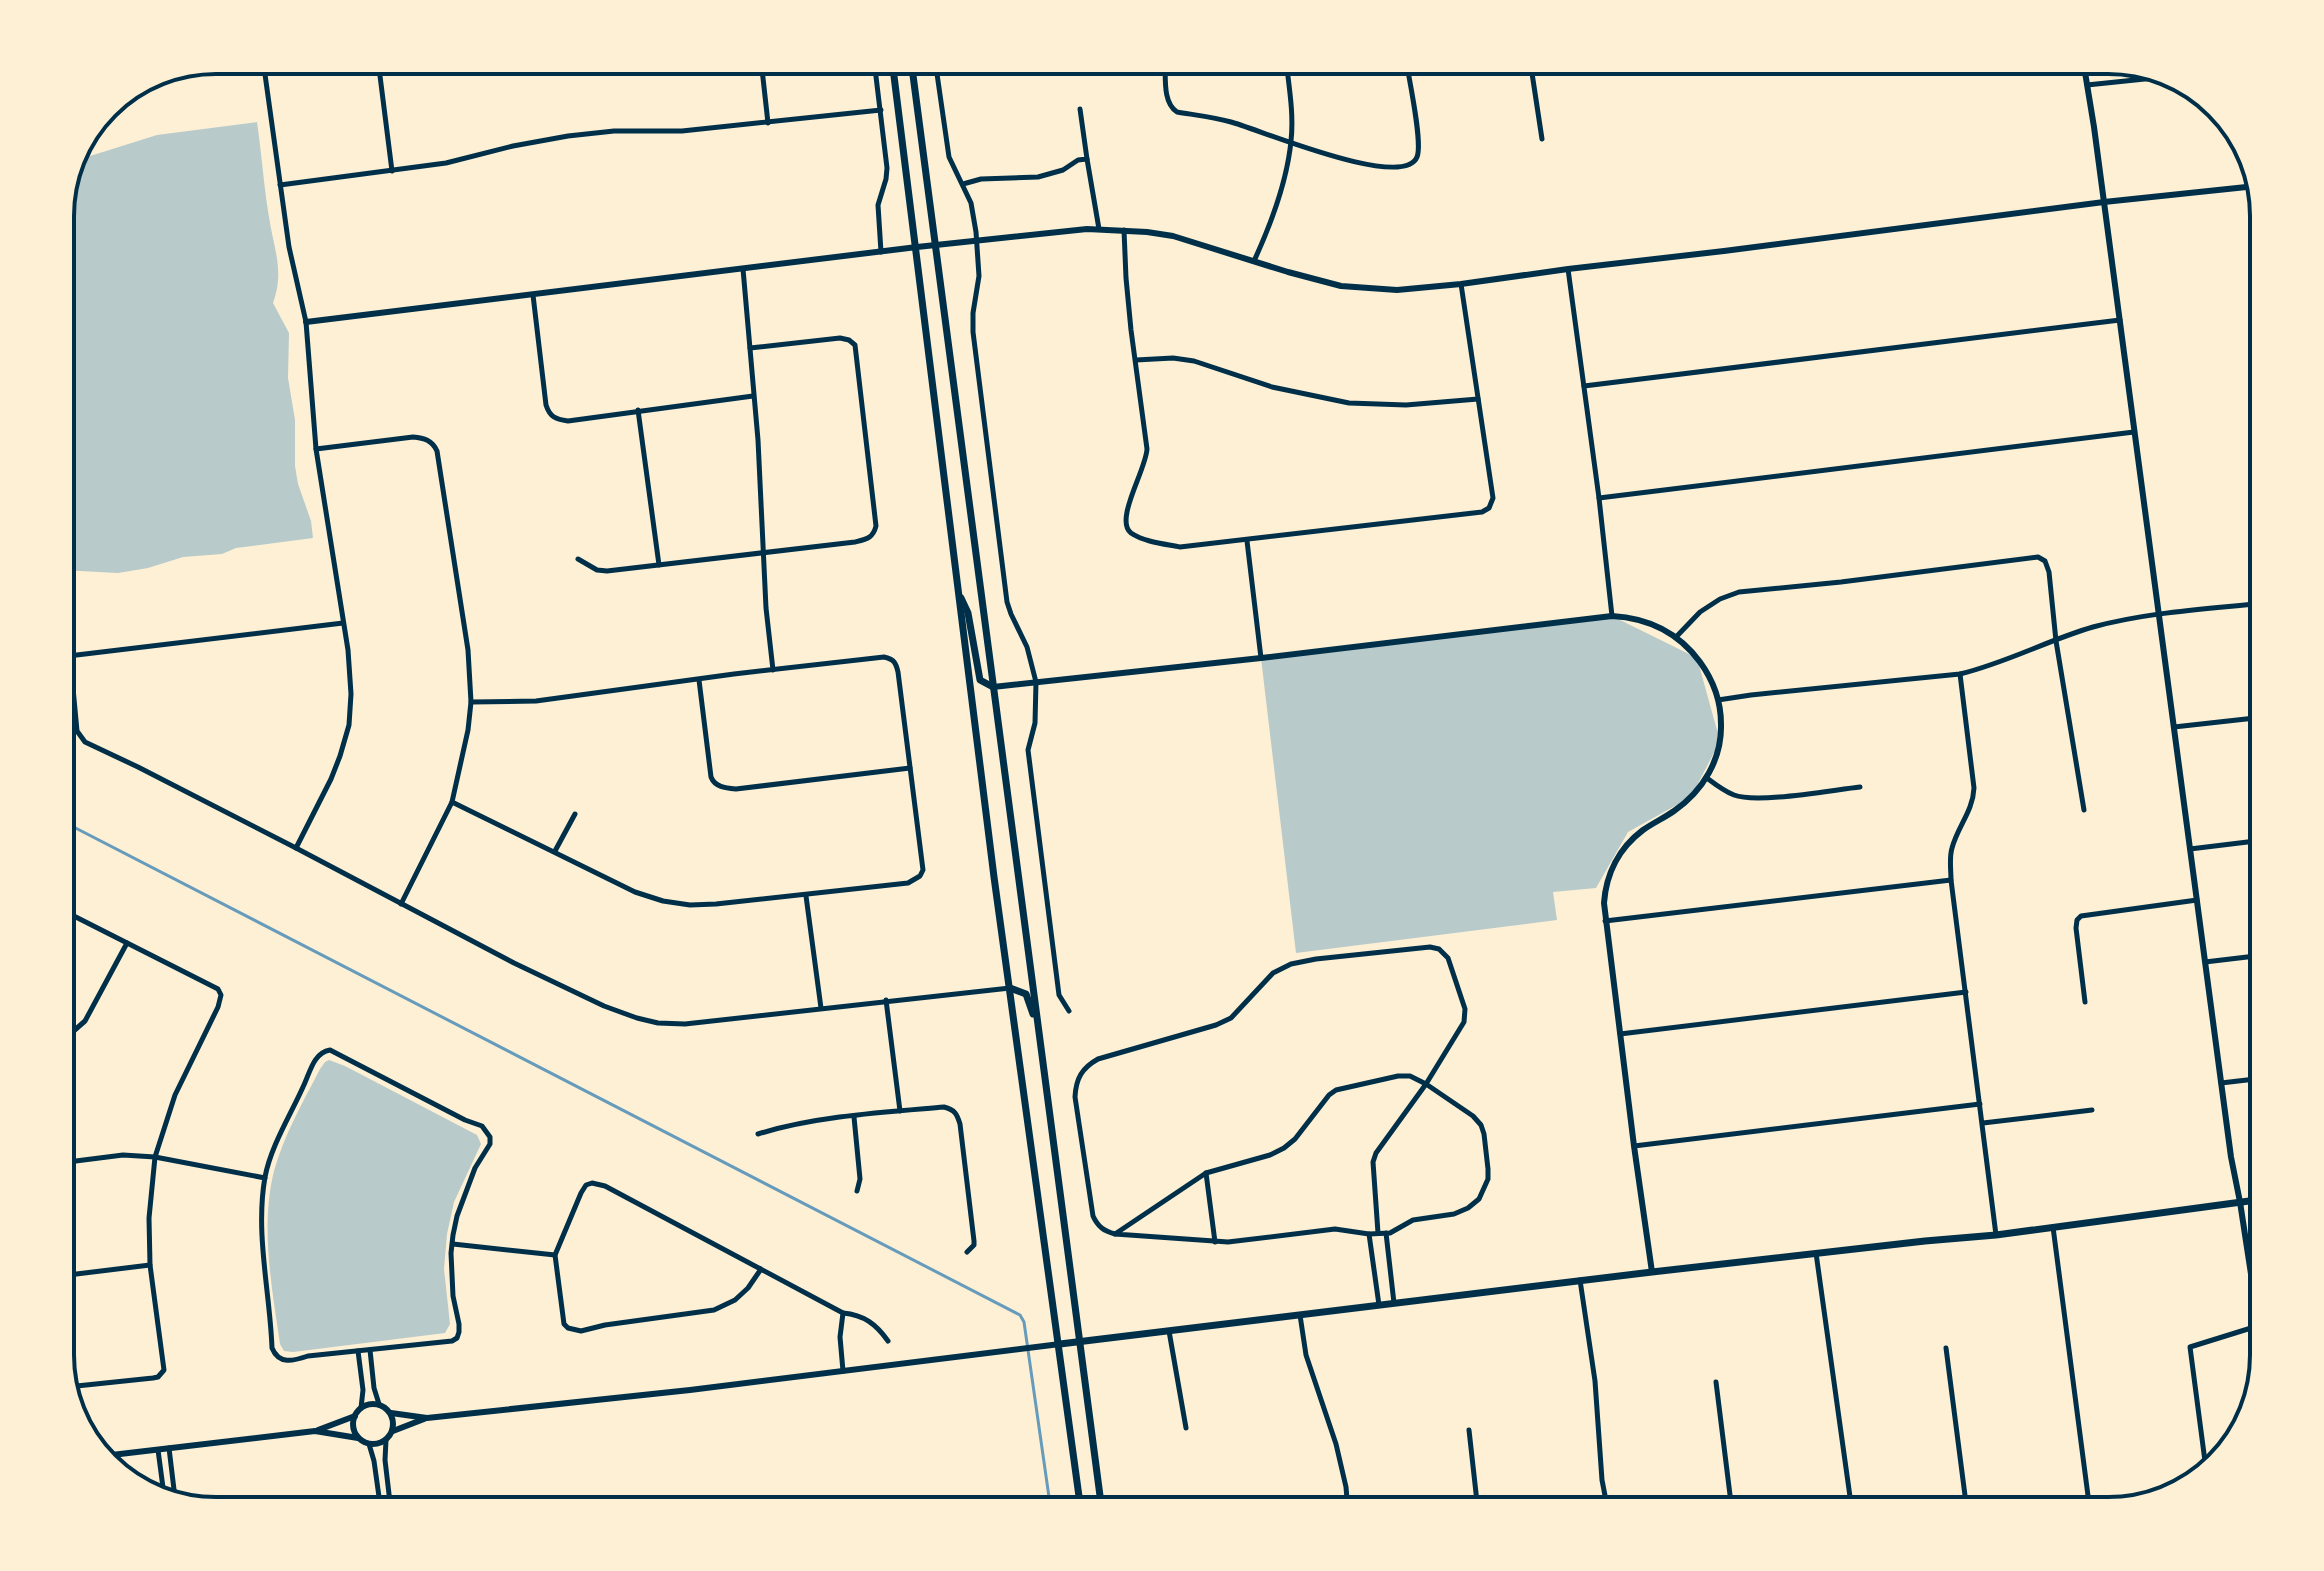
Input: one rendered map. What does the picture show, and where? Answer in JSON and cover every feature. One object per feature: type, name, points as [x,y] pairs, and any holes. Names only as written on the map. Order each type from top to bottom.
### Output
[{"type":"main road","points":[[894,74],[958,592],[1079,1497]]},
{"type":"main road","points":[[913,74],[1100,1497]]},
{"type":"main road","points":[[958,592],[968,613],[980,680],[993,687]]},
{"type":"main road","points":[[1010,988],[1026,994],[1037,1024]]},
{"type":"main road","points":[[1060,1344],[1580,1280],[1996,1235],[2250,1201]]},
{"type":"street","points":[[265,74],[289,247],[306,322],[316,449],[348,650],[351,694],[346,740],[331,779],[296,848]]},
{"type":"street","points":[[380,74],[392,171]]},
{"type":"street","points":[[763,74],[768,123]]},
{"type":"street","points":[[876,74],[887,168],[878,205],[881,252]]},
{"type":"street","points":[[937,74],[949,157],[971,203],[977,242],[979,276],[973,332],[1007,602],[1024,637],[1036,682],[1035,723],[1028,750],[1059,995],[1069,1011]]},
{"type":"street","points":[[1166,74],[1168,101],[1177,112],[1234,122],[1362,164],[1397,167],[1415,161],[1419,145],[1408,74]]},
{"type":"street","points":[[1254,261],[1287,168],[1291,143],[1288,74]]},
{"type":"street","points":[[1532,74],[1542,139]]},
{"type":"street","points":[[2085,74],[2231,1157],[2250,1267]]},
{"type":"street","points":[[2087,85],[2145,79]]},
{"type":"street","points":[[1080,109],[1099,229]]},
{"type":"street","points":[[280,185],[446,163],[568,136],[614,131],[682,131],[881,110]]},
{"type":"street","points":[[963,184],[981,179],[1038,177],[1087,159]]},
{"type":"street","points":[[306,322],[917,247],[1099,229],[1173,236],[1341,286],[1397,290],[2247,187]]},
{"type":"street","points":[[1124,230],[1126,278],[1146,456],[1125,521],[1130,532],[1151,541],[1180,547],[1487,510],[1493,498],[1461,284]]},
{"type":"street","points":[[743,269],[773,670]]},
{"type":"street","points":[[1568,269],[1612,616]]},
{"type":"street","points":[[533,295],[546,405],[549,415],[557,420],[753,396]]},
{"type":"street","points":[[1584,386],[2120,320]]},
{"type":"street","points":[[578,559],[597,570],[659,565],[855,542],[868,539],[874,533],[876,526],[855,345],[849,340],[832,339],[750,348]]},
{"type":"street","points":[[1136,360],[1173,358],[1194,361],[1272,387],[1349,403],[1418,405],[1478,399]]},
{"type":"street","points":[[638,410],[659,565]]},
{"type":"street","points":[[1599,498],[2134,432]]},
{"type":"street","points":[[316,449],[413,437],[425,438],[435,446],[468,650],[471,702],[452,802],[401,904]]},
{"type":"street","points":[[1247,541],[1261,658]]},
{"type":"street","points":[[1677,636],[1700,612],[1720,599],[1739,592],[2029,557],[2041,559],[2049,572],[2056,641],[2084,810]]},
{"type":"street","points":[[1718,700],[1960,674],[2114,622],[2250,605]]},
{"type":"street","points":[[993,687],[1612,616],[1639,619],[1677,636],[1708,673],[1718,700],[1721,733],[1717,756],[1707,778],[1691,797],[1642,830],[1624,848],[1611,870],[1605,891],[1605,921],[1652,1272]]},
{"type":"street","points":[[74,656],[343,623]]},
{"type":"street","points":[[452,802],[635,892],[663,901],[690,905],[806,896],[908,883],[915,881],[921,873],[896,663],[891,659],[884,657],[773,670],[536,701],[471,702]]},
{"type":"street","points":[[1960,674],[1974,801],[1953,844],[1951,880],[1996,1235]]},
{"type":"street","points":[[699,680],[711,777],[723,788],[910,768]]},
{"type":"street","points":[[74,699],[77,731],[85,742],[514,963],[604,1006],[648,1021],[685,1024],[1010,988]]},
{"type":"street","points":[[2174,727],[2250,719]]},
{"type":"street","points":[[1707,778],[1731,794],[1743,797],[1783,796],[1860,787]]},
{"type":"street","points":[[555,851],[575,814]]},
{"type":"street","points":[[2190,849],[2250,842]]},
{"type":"street","points":[[1605,921],[1951,880]]},
{"type":"street","points":[[806,896],[821,1008]]},
{"type":"street","points":[[2085,1002],[2076,928],[2081,916],[2197,900]]},
{"type":"street","points":[[74,916],[218,989],[221,995],[175,1095],[155,1157],[149,1218],[150,1265],[162,1373],[153,1378],[78,1386]]},
{"type":"street","points":[[74,1031],[85,1021],[127,943]]},
{"type":"street","points":[[1115,1234],[1206,1173],[1284,1148],[1336,1090],[1398,1076],[1410,1076],[1426,1084],[1473,1116],[1481,1125],[1488,1179],[1479,1199],[1454,1214],[1413,1220],[1390,1233],[1369,1234],[1335,1229],[1228,1242],[1115,1234],[1104,1231],[1093,1216],[1075,1097],[1080,1073],[1087,1065],[1231,1018],[1273,973],[1291,964],[1430,947],[1439,949],[1448,958],[1460,988],[1465,1009],[1464,1022],[1426,1084],[1376,1153],[1373,1162],[1378,1233]]},
{"type":"street","points":[[2205,962],[2250,957]]},
{"type":"street","points":[[1620,1034],[1966,992]]},
{"type":"street","points":[[886,1000],[900,1111]]},
{"type":"street","points":[[324,1051],[336,1052],[482,1126],[490,1137],[490,1144],[475,1168],[457,1216],[453,1244],[453,1296],[459,1324],[457,1338],[290,1360],[275,1355],[263,1248],[265,1178],[285,1124],[315,1060],[324,1051]]},
{"type":"street","points":[[2221,1083],[2250,1080]]},
{"type":"street","points":[[1634,1146],[1980,1104]]},
{"type":"street","points":[[758,1134],[779,1127],[900,1111],[953,1109],[961,1133],[974,1241],[967,1252]]},
{"type":"street","points":[[1983,1123],[2092,1110]]},
{"type":"street","points":[[854,1117],[860,1179],[857,1191]]},
{"type":"street","points":[[74,1161],[123,1155],[155,1157],[265,1178]]},
{"type":"street","points":[[1206,1173],[1215,1242]]},
{"type":"street","points":[[761,1269],[735,1300],[714,1310],[581,1331],[568,1328],[562,1317],[555,1255],[586,1185],[605,1186],[761,1269],[843,1313],[857,1314],[873,1323],[888,1341]]},
{"type":"street","points":[[2053,1226],[2088,1497]]},
{"type":"street","points":[[1386,1233],[1394,1303]]},
{"type":"street","points":[[1369,1234],[1379,1305]]},
{"type":"street","points":[[453,1244],[555,1255]]},
{"type":"street","points":[[1816,1253],[1850,1497]]},
{"type":"street","points":[[74,1274],[150,1265]]},
{"type":"street","points":[[1580,1280],[1595,1381],[1605,1497]]},
{"type":"street","points":[[843,1313],[840,1337],[843,1371]]},
{"type":"street","points":[[1300,1313],[1306,1355],[1336,1444],[1347,1497]]},
{"type":"street","points":[[2205,1459],[2190,1347],[2250,1328]]},
{"type":"street","points":[[1168,1330],[1186,1428]]},
{"type":"street","points":[[370,1350],[379,1404],[391,1413],[427,1418],[690,1390],[1060,1344]]},
{"type":"street","points":[[1946,1348],[1965,1497]]},
{"type":"street","points":[[358,1351],[363,1390],[361,1408]]},
{"type":"street","points":[[1716,1382],[1730,1497]]},
{"type":"street","points":[[358,1438],[353,1427],[355,1416],[366,1405],[379,1404]]},
{"type":"street","points":[[315,1431],[358,1438],[369,1444],[381,1443],[393,1431],[391,1413]]},
{"type":"street","points":[[115,1455],[315,1431],[355,1416]]},
{"type":"street","points":[[393,1431],[427,1418]]},
{"type":"street","points":[[1469,1430],[1476,1497]]},
{"type":"street","points":[[386,1440],[389,1497]]},
{"type":"street","points":[[369,1444],[379,1497]]},
{"type":"street","points":[[169,1448],[174,1490]]},
{"type":"street","points":[[158,1450],[163,1486]]},
{"type":"shaded area","points":[[257,122],[278,263],[273,303],[289,333],[288,378],[295,420],[295,466],[313,538],[236,548],[222,554],[183,557],[118,573],[74,571],[75,198],[87,157],[157,135]]},
{"type":"shaded area","points":[[1612,616],[1697,658],[1720,741],[1691,797],[1628,832],[1596,888],[1553,892],[1557,920],[1296,953],[1261,658]]},
{"type":"shaded area","points":[[329,1060],[477,1135],[481,1144],[454,1202],[447,1234],[444,1269],[450,1324],[445,1333],[293,1352],[284,1351],[280,1344],[269,1258],[270,1192],[288,1132],[320,1069]]},
{"type":"waterway","points":[[74,827],[1020,1315],[1024,1322],[1049,1497]]}]
